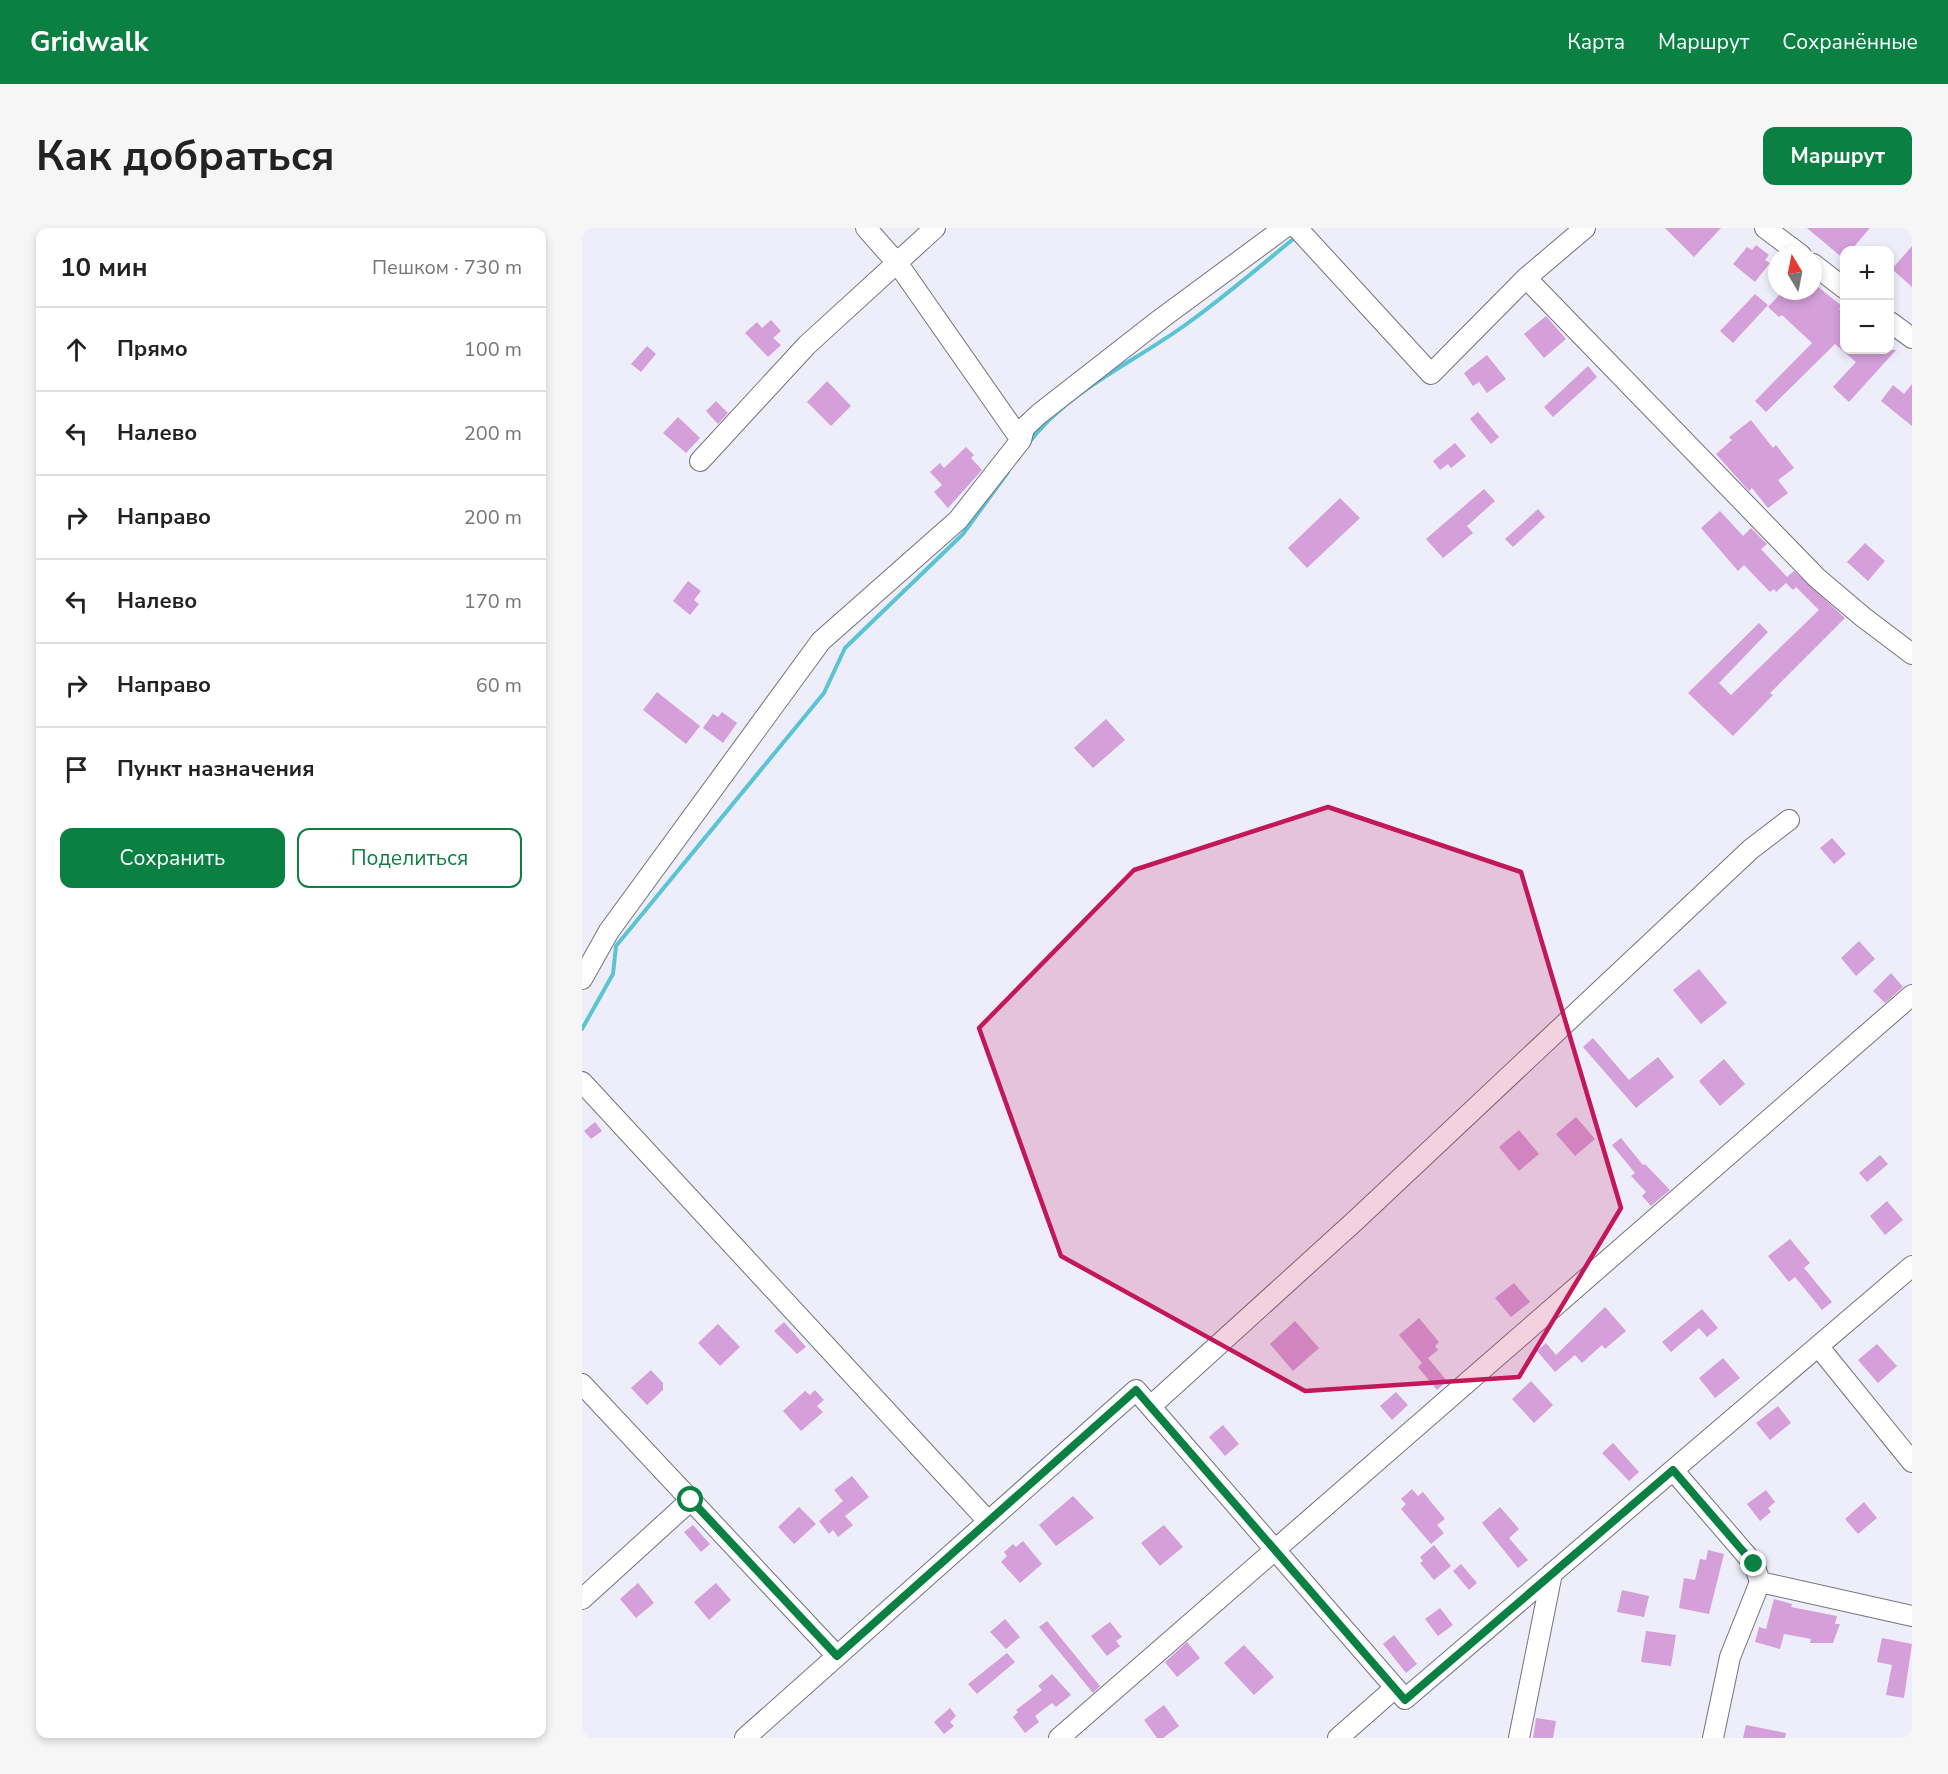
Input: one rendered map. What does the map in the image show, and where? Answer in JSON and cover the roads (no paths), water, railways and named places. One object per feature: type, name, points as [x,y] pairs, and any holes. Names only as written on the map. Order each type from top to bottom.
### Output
[{"type":"street","points":[[866,228],[898,264],[1021,440]]},
{"type":"street","points":[[700,461],[807,345],[935,228]]},
{"type":"street","points":[[582,979],[609,931],[821,641],[958,520],[1021,440],[1024,428],[1039,414],[1162,318],[1284,228]]},
{"type":"street","points":[[1297,228],[1431,374],[1526,278],[1585,228]]},
{"type":"street","points":[[1765,228],[1789,246]]},
{"type":"street","points":[[1822,271],[1840,284]]},
{"type":"street","points":[[1526,278],[1817,578],[1912,654]]},
{"type":"street","points":[[1894,325],[1912,339]]},
{"type":"street","points":[[1151,1406],[1347,1228],[1751,849],[1789,820]]},
{"type":"street","points":[[1059,1738],[1912,995]]},
{"type":"street","points":[[582,1082],[988,1521]]},
{"type":"street","points":[[745,1738],[1136,1390],[1405,1700],[1912,1266]]},
{"type":"street","points":[[1818,1346],[1912,1462]]},
{"type":"street","points":[[582,1384],[837,1656]]},
{"type":"street","points":[[1673,1470],[1754,1564],[1760,1582],[1730,1657],[1713,1738]]},
{"type":"street","points":[[582,1599],[691,1500]]},
{"type":"street","points":[[1519,1738],[1552,1573]]},
{"type":"street","points":[[1760,1582],[1912,1616]]},
{"type":"street","points":[[1338,1738],[1395,1688]]},
{"type":"waterway","points":[[1028,444],[1044,425],[1082,392],[1188,323],[1292,240]]},
{"type":"waterway","points":[[582,1029],[613,974],[616,946],[824,693],[845,648],[963,534],[1008,472]]}]
